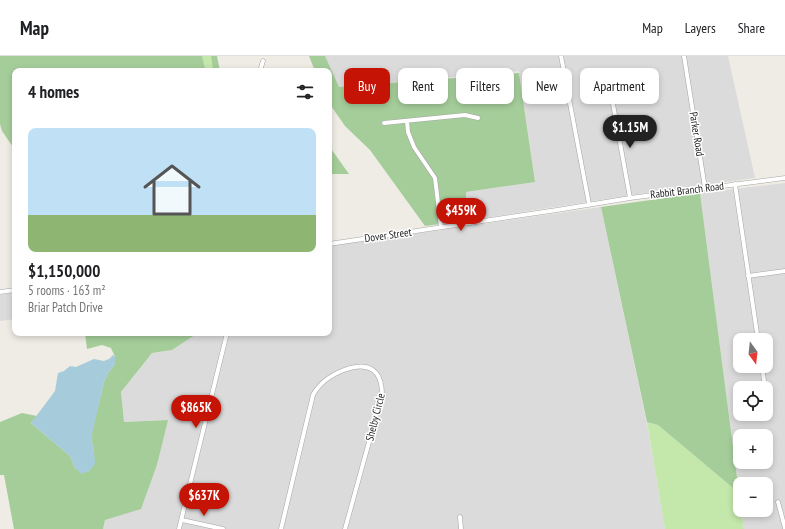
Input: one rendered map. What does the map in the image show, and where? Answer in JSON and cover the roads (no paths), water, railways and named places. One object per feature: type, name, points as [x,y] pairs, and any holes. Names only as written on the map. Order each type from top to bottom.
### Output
[{"type":"street","points":[[561,56],[589,204]]},
{"type":"street","name":"Parker Road","points":[[684,56],[705,188]]},
{"type":"street","points":[[261,68],[263,62]]},
{"type":"street","points":[[613,104],[630,198]]},
{"type":"street","points":[[384,123],[465,114],[478,118]]},
{"type":"street","points":[[407,121],[408,132],[414,147],[434,178],[441,227]]},
{"type":"street","name":"Rabbit Branch Road","points":[[589,204],[785,178]]},
{"type":"street","points":[[735,184],[757,333]]},
{"type":"street","name":"Dover Street","points":[[332,244],[589,204]]},
{"type":"street","points":[[748,276],[785,271]]},
{"type":"street","points":[[0,292],[12,290]]},
{"type":"street","points":[[179,529],[226,336]]},
{"type":"street","name":"Shelby Circle","points":[[281,529],[313,395],[317,388],[329,377],[355,366],[364,366],[372,369],[379,376],[382,386],[382,395],[345,529]]},
{"type":"street","points":[[778,502],[785,528]]},
{"type":"street","points":[[460,517],[461,529]]},
{"type":"street","points":[[182,520],[223,529]]},
{"type":"water","points":[[113,355],[115,357],[115,364],[108,373],[104,382],[91,438],[95,464],[89,471],[82,474],[75,468],[70,456],[31,423],[55,391],[58,373],[64,371],[70,366],[76,367],[94,359],[104,361]]}]
